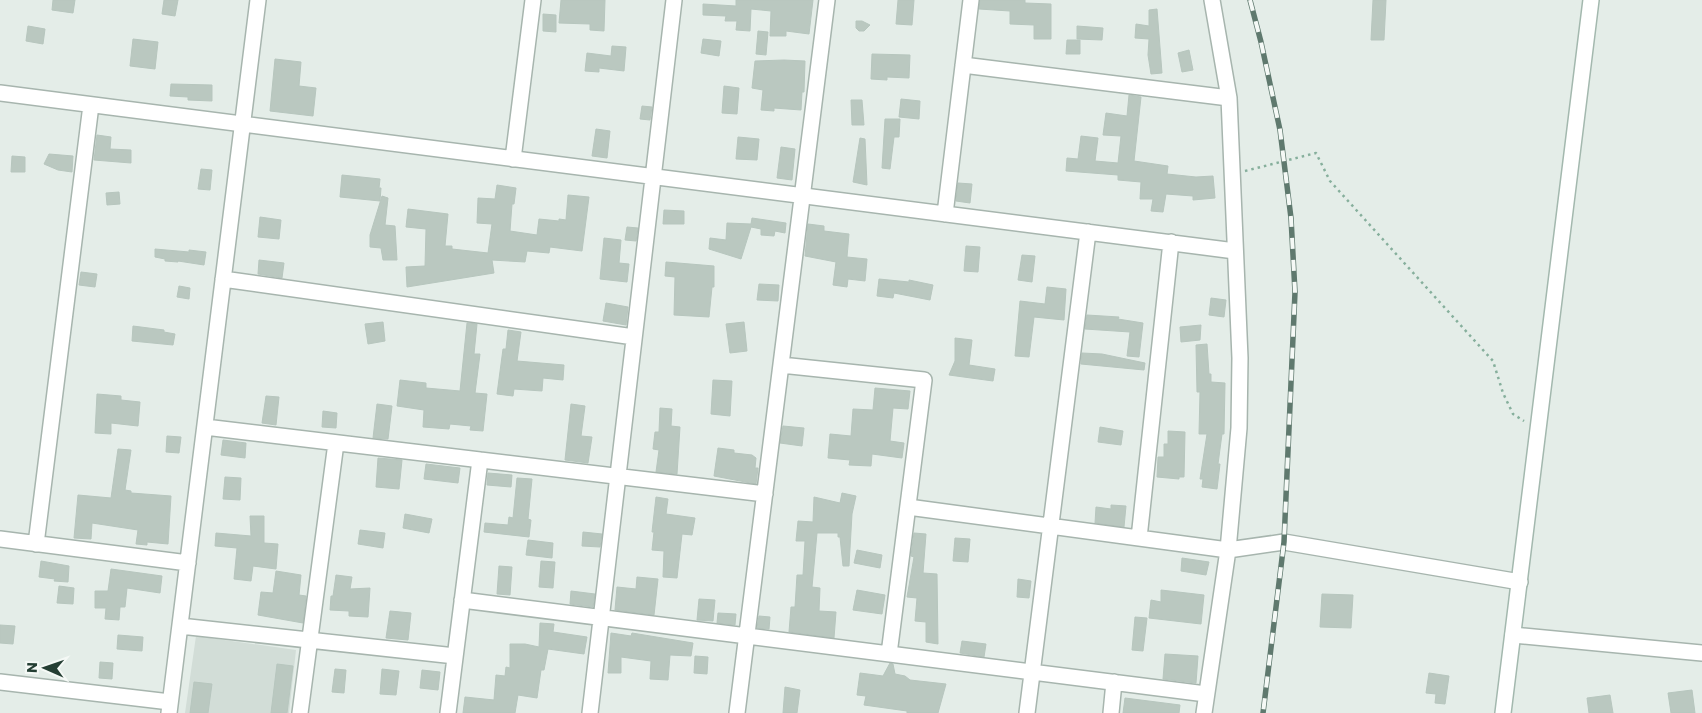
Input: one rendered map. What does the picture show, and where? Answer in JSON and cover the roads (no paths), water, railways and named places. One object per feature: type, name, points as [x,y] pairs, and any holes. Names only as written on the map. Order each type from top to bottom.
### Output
[{"type":"street","points":[[0,682],[169,708],[258,0]]},
{"type":"street","points":[[513,159],[533,0]]},
{"type":"street","points":[[590,713],[674,0]]},
{"type":"street","points":[[737,713],[827,0]]},
{"type":"street","points":[[945,214],[971,0]]},
{"type":"street","points":[[1204,713],[1228,550],[1239,428],[1240,358],[1229,98],[1212,0]]},
{"type":"street","points":[[1503,713],[1591,0]]},
{"type":"street","points":[[963,65],[1229,98]]},
{"type":"street","points":[[0,93],[1236,251]]},
{"type":"street","points":[[36,544],[92,105]]},
{"type":"street","points":[[1027,713],[1088,232]]},
{"type":"street","points":[[1139,538],[1171,242]]},
{"type":"street","points":[[223,279],[634,337]]},
{"type":"street","points":[[781,366],[924,380],[889,654]]},
{"type":"street","points":[[205,427],[765,494]]},
{"type":"street","points":[[300,713],[336,443]]},
{"type":"street","points":[[448,713],[480,460]]},
{"type":"street","points":[[908,506],[1228,550],[1284,542],[1520,582]]},
{"type":"street","points":[[0,539],[188,563]]},
{"type":"street","points":[[462,600],[1206,694]]},
{"type":"street","points":[[180,626],[455,656]]},
{"type":"street","points":[[1513,635],[1702,653]]},
{"type":"street","points":[[1111,713],[1114,682]]},
{"type":"railway","points":[[1250,0],[1280,130],[1291,218],[1295,292],[1284,542],[1263,713]]}]
